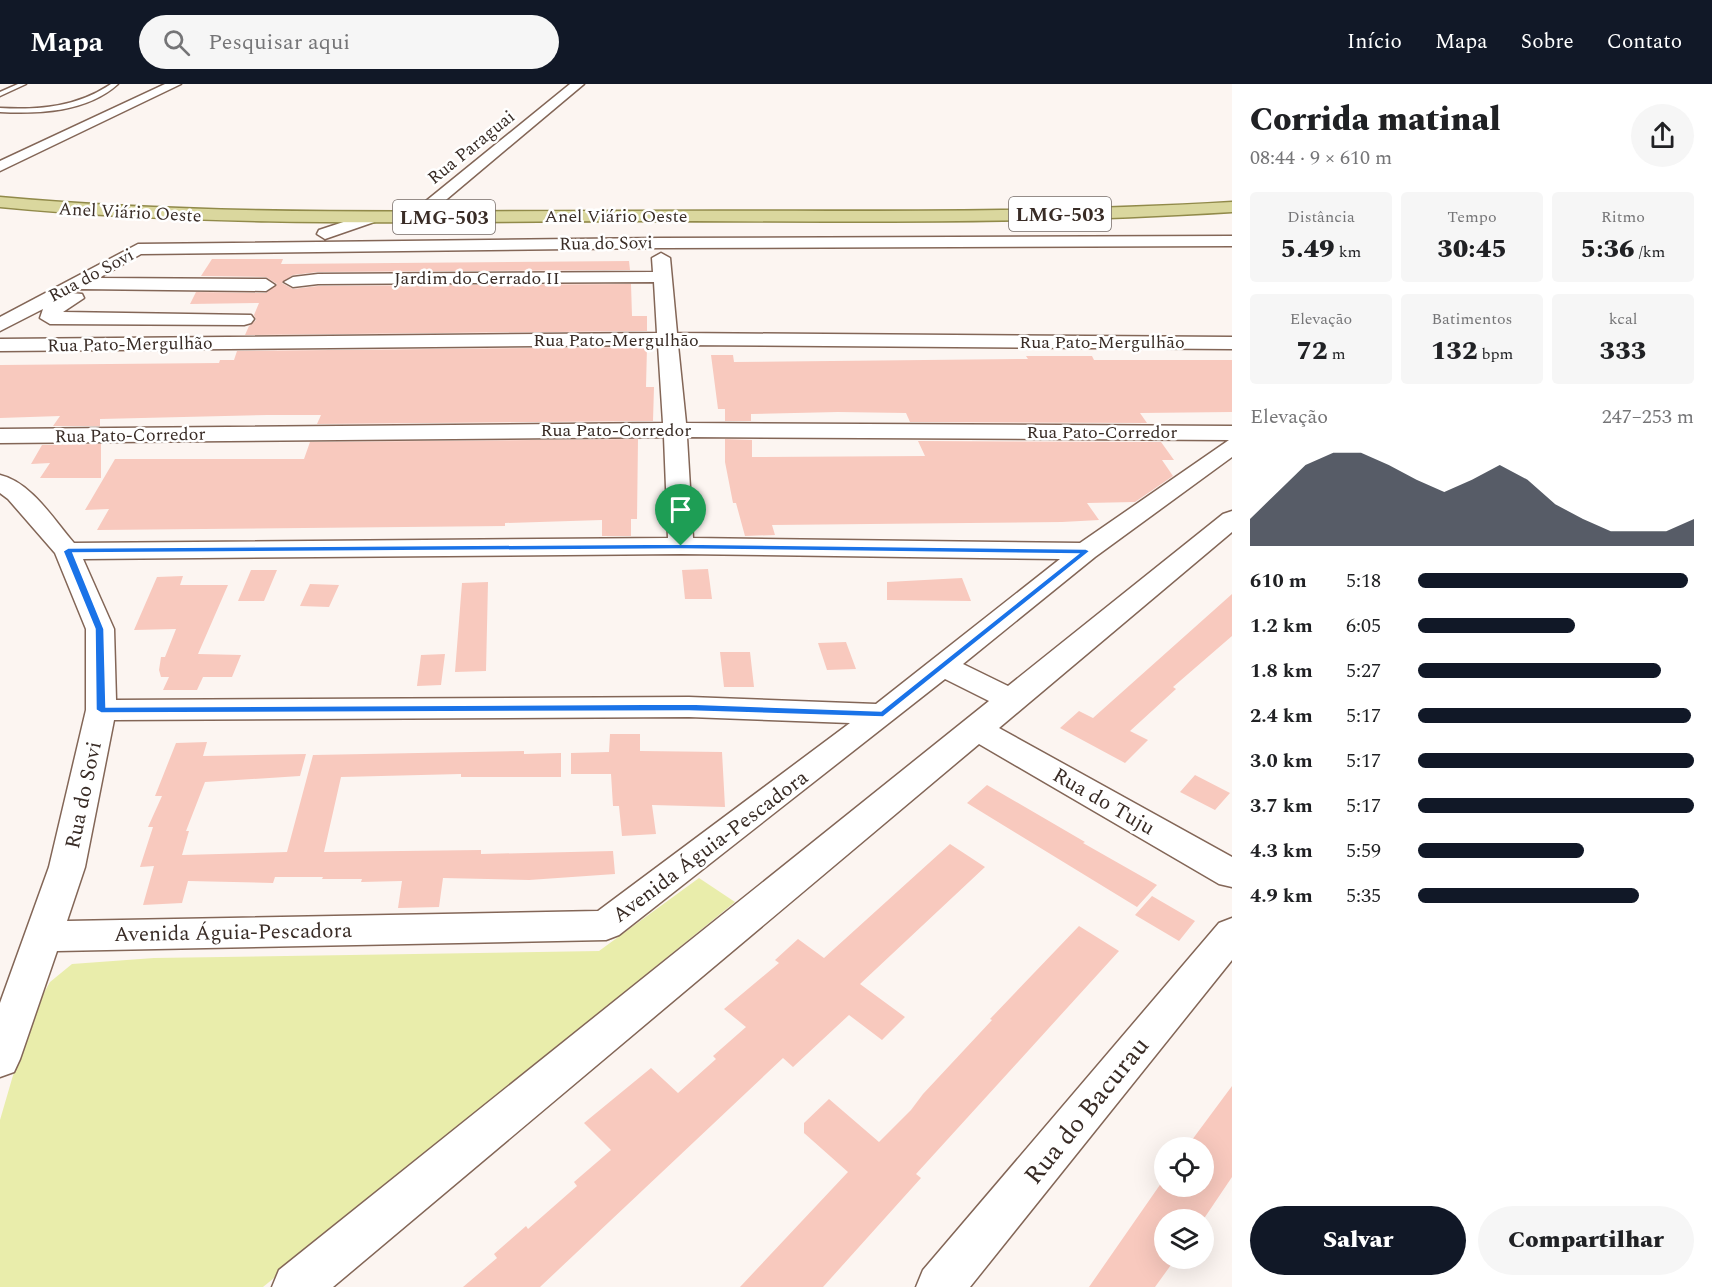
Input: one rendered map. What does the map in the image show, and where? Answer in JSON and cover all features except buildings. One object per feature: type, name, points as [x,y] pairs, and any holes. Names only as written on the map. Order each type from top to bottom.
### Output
[{"type":"main road","name":"Anel Viário Oeste","points":[[0,202],[129,213],[374,218],[996,215],[1232,207]]},
{"type":"street","points":[[0,167],[175,84]]},
{"type":"street","name":"Rua Paraguai","points":[[416,217],[578,84]]},
{"type":"street","points":[[300,217],[322,240],[374,218]]},
{"type":"street","name":"Rua do Sovi","points":[[0,325],[138,249],[322,240],[660,243],[1232,241]]},
{"type":"street","points":[[660,243],[675,430],[681,546]]},
{"type":"street","points":[[152,284],[171,260]]},
{"type":"street","points":[[236,285],[250,260]]},
{"type":"street","name":"Jardim do Cerrado II","points":[[293,282],[318,279],[662,277]]},
{"type":"street","points":[[75,283],[266,285]]},
{"type":"street","points":[[100,284],[51,312],[50,318],[244,319]]},
{"type":"street","name":"Rua Pato-Mergulhão","points":[[0,345],[668,339],[1232,343]]},
{"type":"street","name":"Rua Pato-Corredor","points":[[0,436],[675,430],[1232,433]]},
{"type":"street","name":"Avenida Águia-Pescadora","points":[[44,936],[606,925],[883,714],[1086,551],[1232,446]]},
{"type":"street","name":"Rua do Sovi","points":[[0,482],[16,494],[68,551],[100,629],[101,710],[67,867],[0,1059]]},
{"type":"street","points":[[296,1287],[1232,519]]},
{"type":"street","points":[[68,551],[681,546],[1086,551]]},
{"type":"street","points":[[943,666],[1012,700]]},
{"type":"street","points":[[101,710],[689,707],[883,714]]},
{"type":"street","name":"Rua do Tuju","points":[[976,729],[1232,874]]},
{"type":"street","name":"Rua do Bacurau","points":[[940,1287],[1232,933]]},
{"type":"lane","points":[[0,94],[23,84]]},
{"type":"lane","points":[[0,110],[45,110],[67,106],[105,92],[115,84]]},
{"type":"green space","points":[[699,878],[735,902],[263,1287],[0,1287],[0,1120],[30,1017],[50,982],[72,964],[154,958],[599,951]]},
{"type":"route","points":[[681,546],[1086,551],[883,714],[689,707],[264,707],[101,710],[100,629],[68,551],[681,546]]}]
